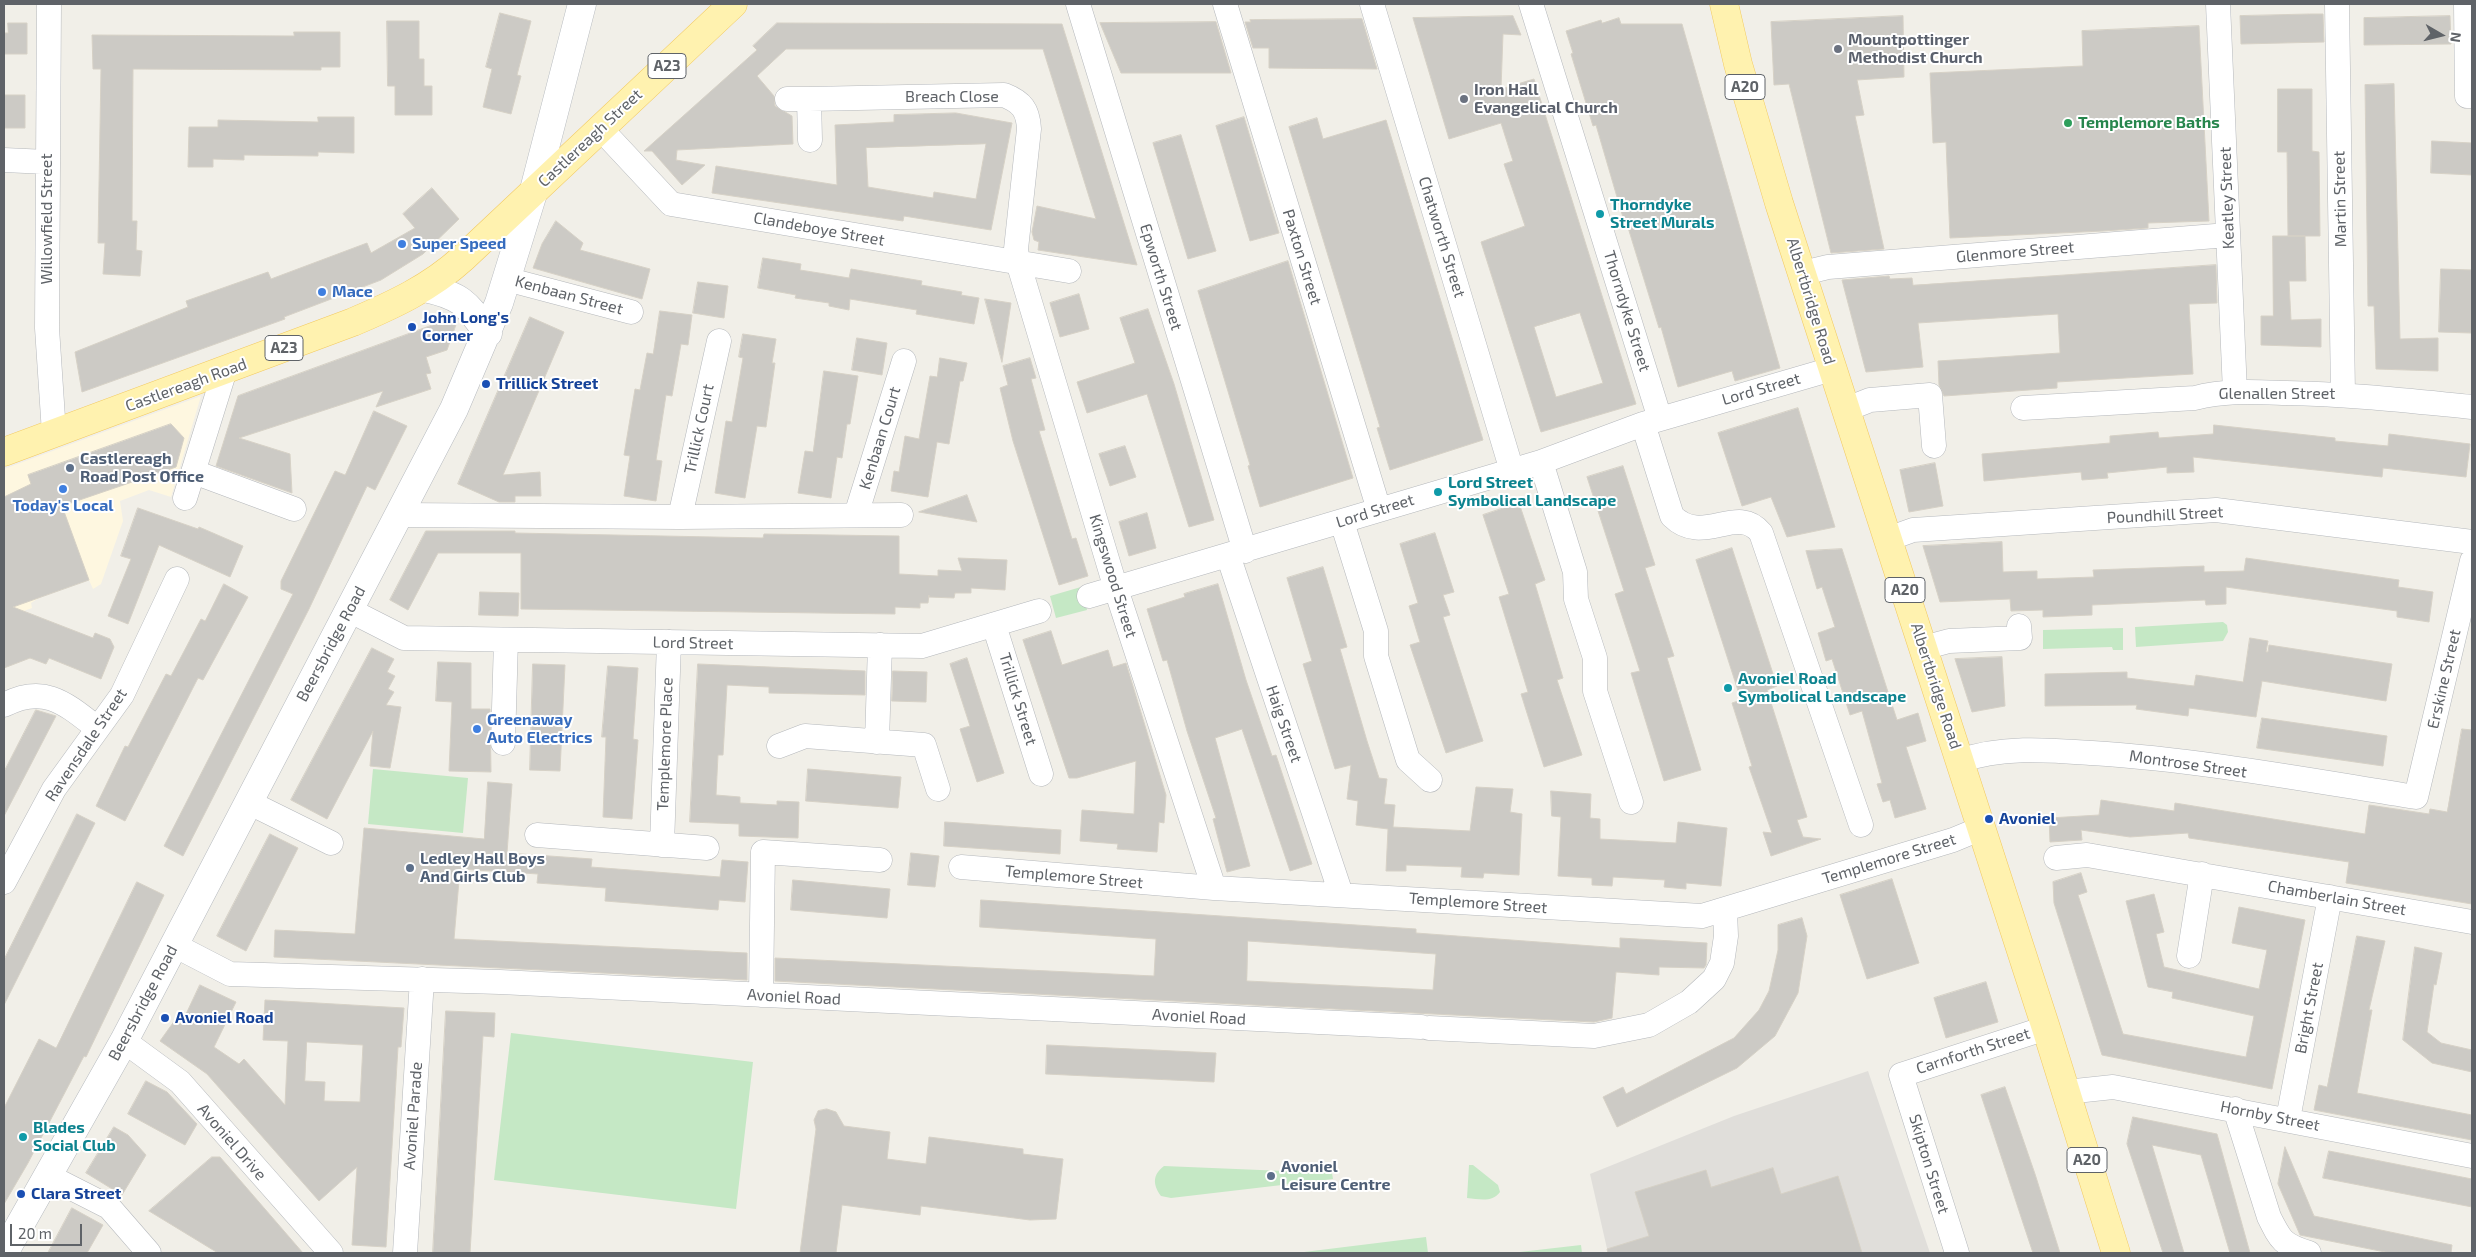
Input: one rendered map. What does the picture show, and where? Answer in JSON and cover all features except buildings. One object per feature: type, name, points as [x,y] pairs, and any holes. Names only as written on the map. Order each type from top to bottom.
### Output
[{"type":"main road","name":"Beersbridge Road","points":[[4,1253],[124,1041],[450,417],[488,333],[506,278],[534,190],[582,4]]},
{"type":"main road","name":"Castlereagh Street","points":[[534,190],[733,4]]},
{"type":"main road","name":"Albertbridge Road","points":[[1724,4],[1738,64],[1832,369],[1847,409],[1982,828],[2116,1253]]},
{"type":"main road","name":"Castlereagh Road","points":[[4,452],[353,322],[407,298],[425,288],[457,264],[534,190]]},
{"type":"main road","points":[[425,288],[450,293],[470,308],[488,333]]},
{"type":"street","name":"Willowfield Street","points":[[49,4],[47,328],[54,433]]},
{"type":"street","name":"Epworth Street","points":[[1078,4],[1236,553]]},
{"type":"street","name":"Paxton Street","points":[[1225,4],[1379,510]]},
{"type":"street","name":"Chatworth Street","points":[[1372,4],[1512,471]]},
{"type":"street","name":"Thorndyke Street","points":[[1531,4],[1652,421],[1672,516],[1680,524],[1692,528],[1746,522],[1755,525],[1761,533],[1862,825]]},
{"type":"street","name":"Keatley Street","points":[[2218,4],[2235,392]]},
{"type":"street","name":"Martin Street","points":[[2337,4],[2343,394]]},
{"type":"street","points":[[2466,4],[2468,96],[2472,96]]},
{"type":"street","name":"Breach Close","points":[[810,140],[798,99],[1004,96],[1016,100],[1024,106],[1028,116],[1029,129],[1016,249],[1018,262]]},
{"type":"street","name":"Clandeboye Street","points":[[600,128],[671,204],[1069,272]]},
{"type":"street","points":[[4,160],[47,162]]},
{"type":"street","name":"Glenmore Street","points":[[1803,273],[1828,267],[2228,235]]},
{"type":"street","name":"Kingswood Street","points":[[1018,262],[1116,588],[1214,888]]},
{"type":"street","name":"Kenbaan Street","points":[[506,278],[631,312]]},
{"type":"street","name":"Trillick Court","points":[[680,517],[719,341]]},
{"type":"street","name":"Kenbaan Court","points":[[856,515],[904,361]]},
{"type":"street","name":"Lord Street","points":[[1089,596],[1542,462],[1652,421],[1832,369]]},
{"type":"street","points":[[185,498],[225,370]]},
{"type":"street","name":"Glenallen Street","points":[[2023,408],[2195,398],[2217,392],[2343,394],[2472,407]]},
{"type":"street","points":[[1847,409],[1870,400],[1930,395],[1934,446]]},
{"type":"street","points":[[1542,462],[1575,572],[1576,599],[1595,658],[1595,691],[1631,802]]},
{"type":"street","points":[[194,472],[294,509]]},
{"type":"street","name":"Poundhill Street","points":[[1888,539],[1912,530],[2216,510],[2472,542]]},
{"type":"street","points":[[400,515],[680,517],[901,515]]},
{"type":"street","points":[[1342,522],[1376,631],[1376,656],[1408,760],[1430,780]]},
{"type":"street","name":"Haig Street","points":[[1236,553],[1341,894]]},
{"type":"street","name":"Erskine Street","points":[[2416,797],[2472,561]]},
{"type":"street","name":"Ravensdale Street","points":[[4,882],[54,789],[122,695],[177,579]]},
{"type":"street","name":"Lord Street","points":[[349,610],[404,638],[922,646],[1039,611]]},
{"type":"street","name":"Trillick Street","points":[[994,625],[1041,774]]},
{"type":"street","points":[[1923,648],[1949,642],[2020,638],[2020,626]]},
{"type":"street","points":[[503,743],[506,640]]},
{"type":"street","name":"Templemore Place","points":[[662,845],[669,642]]},
{"type":"street","points":[[877,742],[880,645]]},
{"type":"street","points":[[4,705],[31,695],[46,696],[58,700],[97,728]]},
{"type":"street","points":[[779,746],[806,736],[924,745],[938,789]]},
{"type":"street","name":"Montrose Street","points":[[1960,761],[1984,753],[2058,751],[2155,757],[2416,797]]},
{"type":"street","points":[[248,802],[331,843]]},
{"type":"street","name":"Templemore Street","points":[[961,867],[1214,888],[1702,916],[1725,911],[1953,840],[1982,828]]},
{"type":"street","points":[[537,835],[707,848]]},
{"type":"street","points":[[760,995],[763,852],[880,860]]},
{"type":"street","name":"Chamberlain Street","points":[[2056,858],[2087,855],[2472,922]]},
{"type":"street","points":[[2189,956],[2202,874]]},
{"type":"street","name":"Bright Street","points":[[2288,1119],[2330,897]]},
{"type":"street","name":"Avoniel Road","points":[[174,945],[230,974],[422,979],[1594,1036],[1649,1025],[1689,1002],[1714,979],[1722,963],[1726,936],[1725,911]]},
{"type":"street","name":"Avoniel Parade","points":[[405,1253],[422,979]]},
{"type":"street","name":"Carnforth Street","points":[[1901,1075],[2046,1028]]},
{"type":"street","name":"Avoniel Drive","points":[[124,1041],[180,1082],[331,1253]]},
{"type":"street","name":"Skipton Street","points":[[1901,1075],[1957,1253]]},
{"type":"street","name":"Hornby Street","points":[[2066,1092],[2113,1087],[2288,1119],[2472,1156]]},
{"type":"street","points":[[2235,1109],[2268,1218],[2277,1234],[2288,1247],[2309,1253]]},
{"type":"street","points":[[48,1176],[109,1208],[149,1253]]},
{"type":"shaded area","points":[[201,396],[171,497],[149,490],[120,501],[123,521],[101,584],[93,589],[89,580],[42,596],[31,603],[32,608],[4,618],[4,469]]},
{"type":"shaded area","points":[[1868,1071],[1930,1253],[1608,1253],[1590,1174],[1734,1116]]},
{"type":"green space","points":[[1081,587],[1087,610],[1056,618],[1050,596]]},
{"type":"green space","points":[[2223,622],[2227,625],[2228,632],[2223,641],[2136,647],[2135,627]]},
{"type":"green space","points":[[2123,628],[2123,650],[2113,650],[2112,647],[2043,649],[2043,630]]},
{"type":"green space","points":[[373,769],[468,778],[463,833],[368,824]]},
{"type":"green space","points":[[511,1033],[753,1062],[736,1209],[494,1180]]},
{"type":"green space","points":[[1469,1165],[1473,1165],[1498,1185],[1500,1192],[1493,1198],[1485,1200],[1467,1198]]},
{"type":"green space","points":[[1164,1166],[1332,1173],[1333,1179],[1171,1198],[1161,1196],[1155,1184],[1157,1173]]},
{"type":"green space","points":[[1426,1237],[1428,1253],[1296,1253]]},
{"type":"green space","points":[[1581,1245],[1582,1253],[1511,1253]]},
{"type":"place","name":"Mountpottinger Methodist Church","points":[[1838,49]]},
{"type":"place","name":"Iron Hall Evangelical Church","points":[[1464,99]]},
{"type":"place","name":"Templemore Baths","points":[[2068,123]]},
{"type":"place","name":"Thorndyke Street Murals","points":[[1600,214]]},
{"type":"place","name":"Super Speed","points":[[402,244]]},
{"type":"place","name":"Mace","points":[[322,292]]},
{"type":"place","name":"John Long's Corner","points":[[412,327]]},
{"type":"place","name":"Trillick Street","points":[[486,384]]},
{"type":"place","name":"Castlereagh Road Post Office","points":[[70,468]]},
{"type":"place","name":"Today's Local","points":[[63,489]]},
{"type":"place","name":"Lord Street Symbolical Landscape","points":[[1438,492]]},
{"type":"place","name":"Avoniel Road Symbolical Landscape","points":[[1728,688]]},
{"type":"place","name":"Greenaway Auto Electrics","points":[[477,729]]},
{"type":"place","name":"Avoniel","points":[[1989,819]]},
{"type":"place","name":"Ledley Hall Boys And Girls Club","points":[[410,868]]},
{"type":"place","name":"Avoniel Road","points":[[165,1018]]},
{"type":"place","name":"Blades Social Club","points":[[23,1137]]},
{"type":"place","name":"Avoniel Leisure Centre","points":[[1271,1176]]},
{"type":"place","name":"Clara Street","points":[[21,1194]]}]
